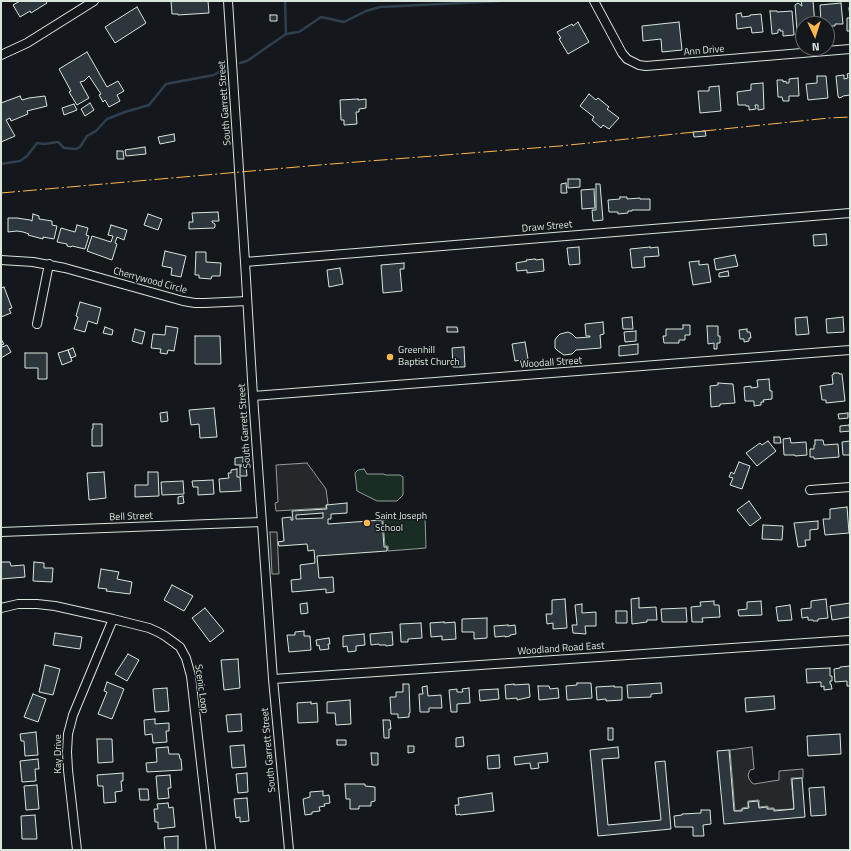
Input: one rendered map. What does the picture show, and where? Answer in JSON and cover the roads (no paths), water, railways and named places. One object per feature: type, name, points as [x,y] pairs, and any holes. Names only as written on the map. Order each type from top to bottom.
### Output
[{"type":"street","points":[[77,1],[82,9]]},
{"type":"street","points":[[1,55],[27,44],[94,1]]},
{"type":"street","name":"South Garrett Street","points":[[228,1],[253,396],[273,679],[289,850]]},
{"type":"street","name":"Ann Drive","points":[[594,1],[622,53],[627,59],[639,65],[646,66],[850,49]]},
{"type":"street","name":"Draw Street","points":[[245,262],[850,213]]},
{"type":"street","name":"Cherrywood Circle","points":[[1,260],[50,264],[183,301],[195,303],[247,301]]},
{"type":"street","points":[[37,324],[50,264]]},
{"type":"street","name":"Woodall Street","points":[[253,396],[850,350]]},
{"type":"street","points":[[810,490],[850,486]]},
{"type":"street","name":"Bell Street","points":[[1,532],[262,522]]},
{"type":"street","name":"Scenic Loop","points":[[1,608],[18,604],[56,606],[149,628],[166,636],[180,647],[186,658],[191,676],[211,850]]},
{"type":"street","name":"Kay Drive","points":[[77,850],[68,770],[67,752],[69,730],[73,715],[113,619]]},
{"type":"street","name":"Woodland Road East","points":[[273,679],[850,640]]},
{"type":"waterway","points":[[240,63],[247,61],[286,34],[285,1]]},
{"type":"waterway","points":[[286,34],[299,32],[321,17],[344,22],[366,11],[380,7],[501,1]]},
{"type":"waterway","points":[[1,164],[20,161],[27,156],[37,143],[44,144],[58,142],[64,148],[76,149],[80,147],[87,136],[96,131],[107,119],[149,105],[166,84],[214,75],[225,68]]},
{"type":"place","name":"Greenhill Baptist Church","points":[[390,357]]},
{"type":"place","name":"Saint Joseph School","points":[[367,523]]}]
